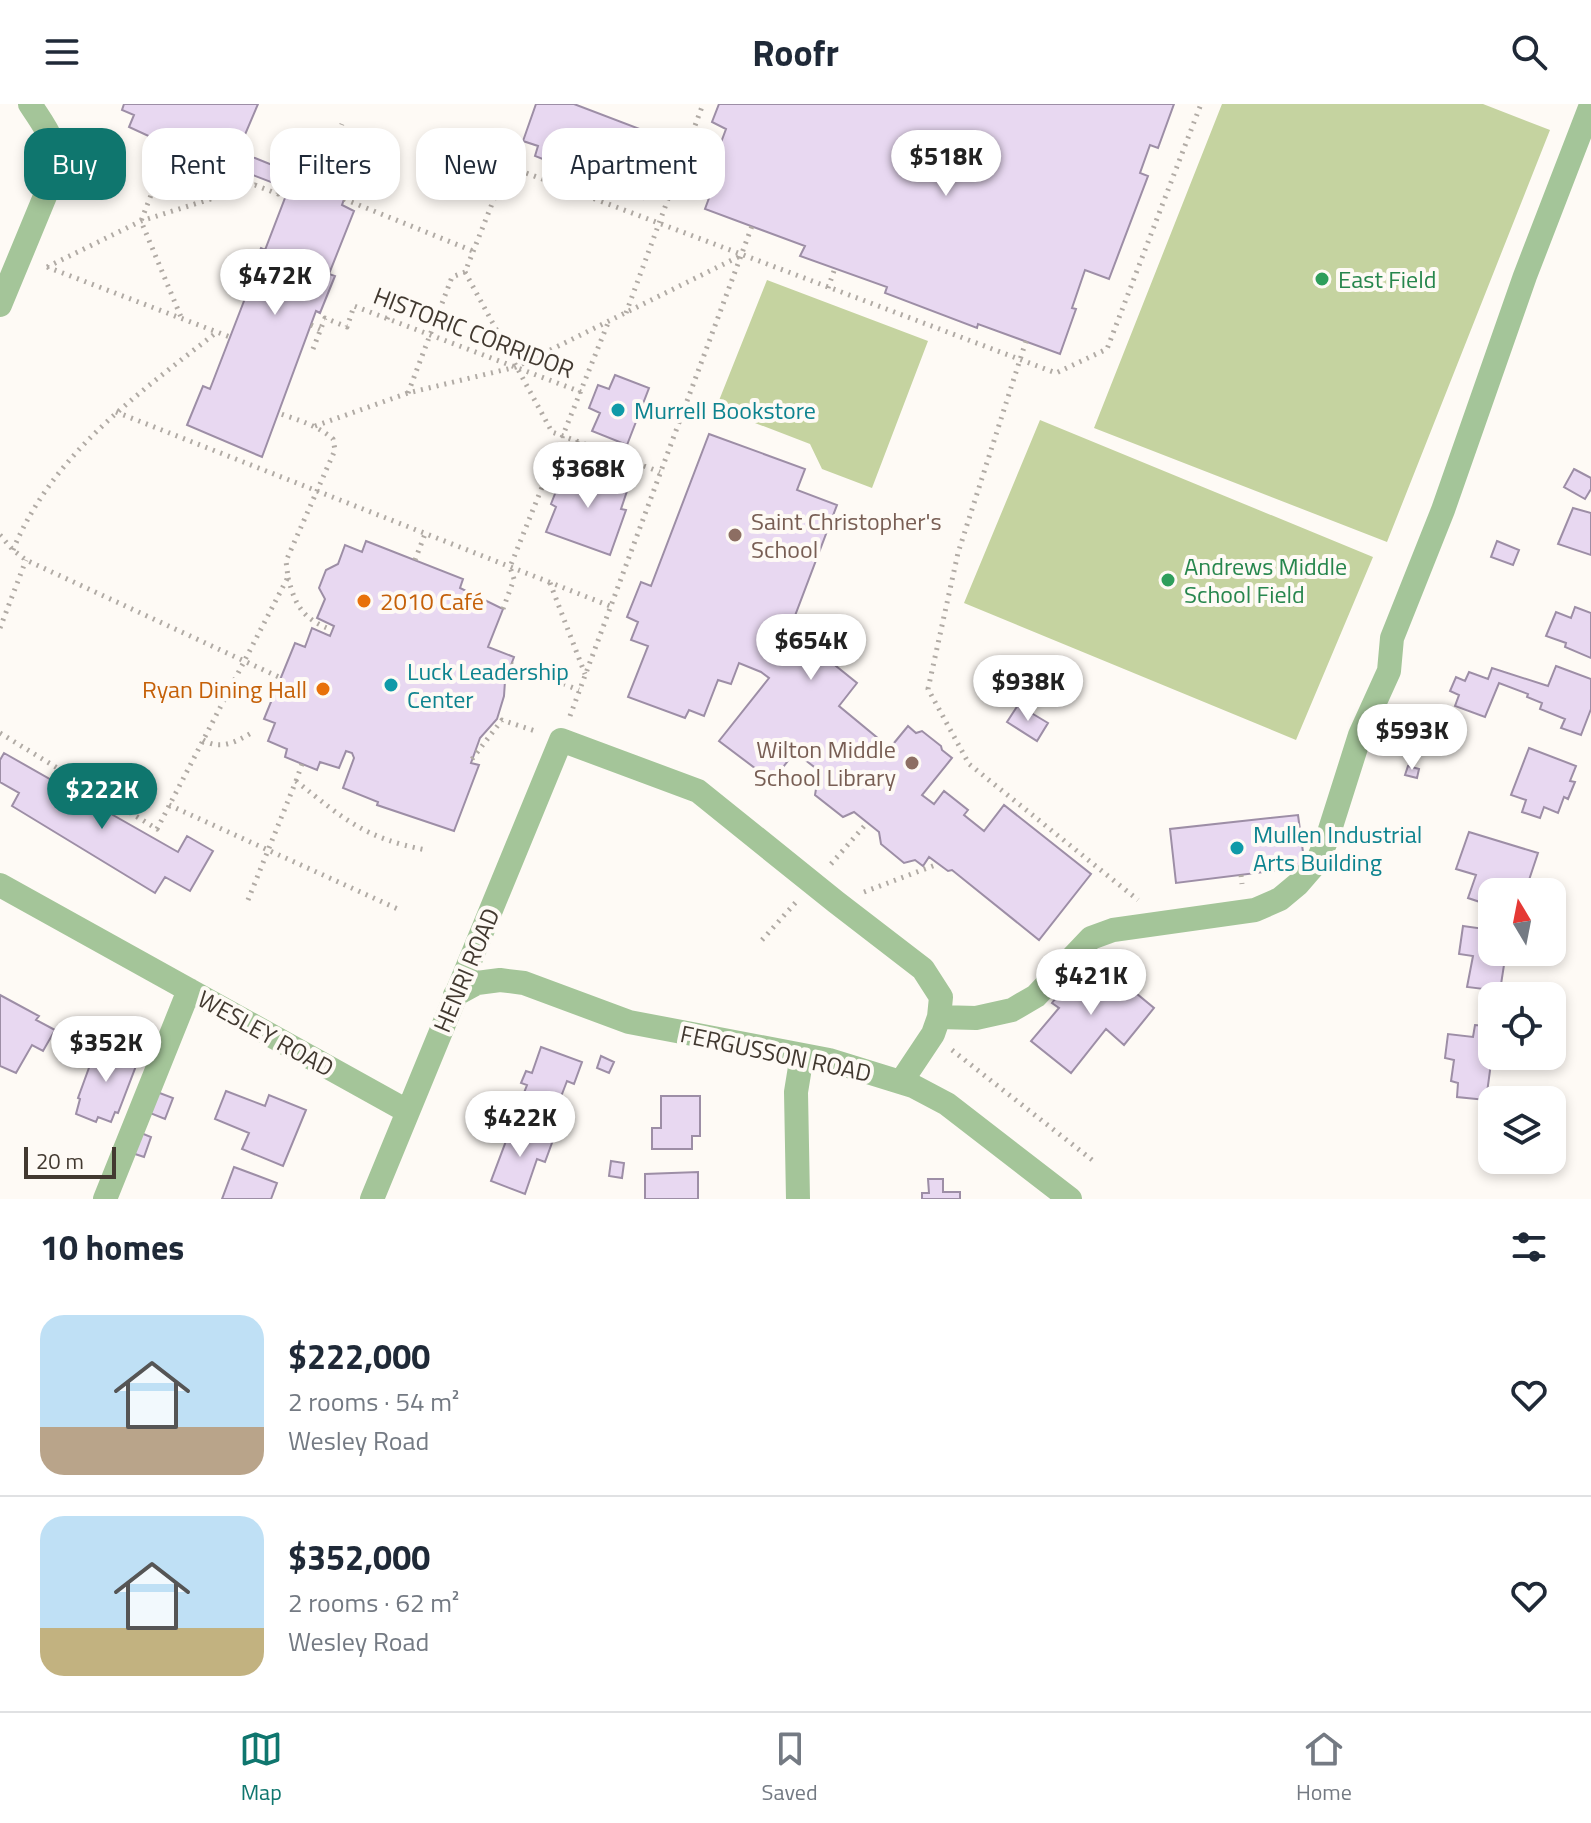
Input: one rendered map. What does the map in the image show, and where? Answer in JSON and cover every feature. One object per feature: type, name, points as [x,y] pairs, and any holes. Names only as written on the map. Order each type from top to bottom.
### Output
[{"type":"street","points":[[0,305],[55,172],[57,153],[51,135],[30,104]]},
{"type":"street","points":[[936,1026],[1012,1010],[1036,996],[1091,938],[1113,930],[1255,910],[1280,899],[1317,862],[1360,735],[1389,671],[1392,638],[1443,510],[1525,276],[1591,105]]},
{"type":"street","points":[[561,740],[698,791],[923,969],[941,997],[936,1026],[901,1082]]},
{"type":"street","name":"HENRI ROAD","points":[[372,1199],[561,740]]},
{"type":"street","name":"WESLEY ROAD","points":[[0,885],[407,1111]]},
{"type":"street","name":"FERGUSSON ROAD","points":[[455,995],[477,983],[500,980],[524,983],[629,1022],[829,1060],[901,1082],[947,1104],[1070,1199]]},
{"type":"street","points":[[105,1199],[189,990]]},
{"type":"street","points":[[798,1199],[796,1092],[802,1055]]},
{"type":"path","points":[[693,104],[700,112]]},
{"type":"path","points":[[694,128],[703,104]]},
{"type":"path","points":[[526,173],[1056,373],[1107,349],[1201,104]]},
{"type":"path","points":[[340,128],[342,124]]},
{"type":"path","points":[[47,267],[141,221],[255,185],[270,191]]},
{"type":"path","points":[[149,200],[141,221],[182,319]]},
{"type":"path","points":[[346,200],[473,251]]},
{"type":"path","points":[[408,393],[452,277],[465,272],[493,200]]},
{"type":"path","points":[[626,313],[668,200]]},
{"type":"path","points":[[472,759],[502,720],[561,740],[752,226]]},
{"type":"path","points":[[315,426],[408,393],[516,367],[741,256]]},
{"type":"path","points":[[20,257],[230,337]]},
{"type":"path","points":[[828,288],[835,268]]},
{"type":"path","points":[[465,272],[552,432],[660,472]]},
{"type":"path","points":[[387,319],[397,295],[439,311]]},
{"type":"path","name":"HISTORIC CORRIDOR","points":[[320,329],[325,318],[347,327],[354,306],[581,392]]},
{"type":"path","points":[[503,609],[514,579],[510,567],[609,321]]},
{"type":"path","points":[[311,325],[320,329],[313,349]]},
{"type":"path","points":[[13,550],[51,482],[71,457],[116,412],[217,332]]},
{"type":"path","points":[[1026,341],[958,553],[928,689],[969,764],[1148,908]]},
{"type":"path","points":[[116,412],[610,606]]},
{"type":"path","points":[[278,413],[315,426],[335,444],[286,561],[297,604],[305,616],[332,630]]},
{"type":"path","points":[[560,487],[578,441]]},
{"type":"path","points":[[625,490],[635,463]]},
{"type":"path","points":[[415,560],[425,534]]},
{"type":"path","points":[[0,535],[26,560],[281,678]]},
{"type":"path","points":[[0,628],[26,560]]},
{"type":"path","points":[[0,733],[157,829],[288,577]]},
{"type":"path","points":[[549,582],[585,674]]},
{"type":"path","points":[[511,664],[579,690]]},
{"type":"path","points":[[203,740],[213,746],[223,746],[255,731]]},
{"type":"path","points":[[248,900],[302,764]]},
{"type":"path","points":[[296,781],[359,830],[399,845],[426,850]]},
{"type":"path","points":[[169,805],[400,910]]},
{"type":"path","points":[[836,902],[938,864]]},
{"type":"path","points":[[1229,888],[1242,884],[1241,875]]},
{"type":"path","points":[[936,1026],[1096,1163]]},
{"type":"green space","name":"East Field","points":[[1222,104],[1483,104],[1550,130],[1387,542],[1094,428]]},
{"type":"green space","points":[[767,280],[928,341],[872,488],[822,469],[810,444],[716,408]]},
{"type":"green space","name":"Andrews Middle School Field","points":[[1040,420],[1373,557],[1296,740],[964,603]]},
{"type":"building","points":[[124,104],[258,104],[248,128],[142,128],[142,133],[129,127],[134,115],[122,110]]},
{"type":"building","points":[[536,104],[574,104],[637,128],[542,128],[542,159],[535,156],[538,146],[526,142],[526,132]]},
{"type":"building","points":[[719,104],[1174,104],[1158,148],[1150,145],[1140,173],[1148,176],[1109,279],[1085,270],[1072,308],[1076,309],[1060,354],[978,324],[977,328],[885,293],[887,287],[800,256],[805,246],[705,209],[708,200],[725,200],[726,129],[712,122]]},
{"type":"building","points":[[254,158],[270,164],[270,182],[254,176]]},
{"type":"building","points":[[284,200],[344,200],[342,205],[354,211],[329,274],[335,276],[320,313],[316,311],[262,457],[187,425],[203,386],[210,389],[249,288],[245,286],[261,248],[265,250]]},
{"type":"building","name":"Murrell Bookstore","points":[[615,375],[649,388],[627,445],[592,431],[600,413],[589,408],[598,385],[609,389]]},
{"type":"building","points":[[709,434],[805,469],[797,490],[837,505],[790,629],[857,683],[839,706],[880,740],[870,752],[880,760],[908,726],[916,733],[922,731],[952,758],[922,795],[934,804],[944,791],[968,810],[964,815],[984,831],[1004,805],[1091,874],[1039,940],[952,870],[948,871],[929,857],[923,866],[915,860],[904,863],[881,844],[879,832],[854,812],[843,817],[815,795],[817,783],[811,778],[818,770],[795,752],[772,781],[719,741],[769,678],[761,672],[739,663],[731,684],[718,680],[704,716],[689,710],[685,718],[628,697],[648,646],[631,640],[638,622],[627,617],[641,582],[651,586]]},
{"type":"building","points":[[572,464],[612,479],[610,484],[627,491],[621,509],[626,510],[610,555],[546,532],[556,507],[551,504],[558,486],[563,488]]},
{"type":"building","points":[[1574,469],[1591,478],[1591,489],[1585,499],[1564,487]]},
{"type":"building","points":[[1573,508],[1591,513],[1591,555],[1558,544]]},
{"type":"building","name":"Luck Leadership Center","points":[[366,541],[463,579],[460,588],[503,609],[488,647],[514,657],[497,719],[480,738],[471,763],[479,765],[454,831],[377,805],[378,802],[343,788],[354,758],[352,753],[346,751],[339,768],[320,762],[317,770],[285,757],[287,749],[268,741],[275,723],[264,719],[295,643],[305,647],[312,628],[330,636],[334,626],[317,618],[325,599],[319,588],[326,570],[338,564],[345,545],[362,552]]},
{"type":"building","points":[[1497,541],[1519,550],[1513,565],[1491,557]]},
{"type":"building","points":[[1575,607],[1591,613],[1591,658],[1565,647],[1566,643],[1546,636],[1556,612],[1571,618]]},
{"type":"building","points":[[1556,666],[1591,679],[1591,709],[1581,735],[1561,728],[1565,719],[1540,709],[1542,703],[1527,697],[1528,694],[1499,683],[1485,717],[1455,706],[1459,695],[1450,691],[1456,677],[1465,681],[1469,672],[1488,679],[1492,668],[1548,686]]},
{"type":"building","points":[[1018,705],[1048,723],[1037,741],[1007,722]]},
{"type":"building","points":[[1442,711],[1454,716],[1451,724],[1439,719]]},
{"type":"building","points":[[1529,748],[1576,766],[1570,781],[1575,782],[1568,799],[1564,797],[1558,813],[1544,807],[1540,818],[1522,812],[1526,800],[1511,795]]},
{"type":"building","points":[[4,753],[178,852],[187,836],[213,851],[190,891],[165,877],[155,893],[12,806],[19,793],[0,782],[0,760]]},
{"type":"building","points":[[1408,766],[1419,769],[1417,778],[1405,775]]},
{"type":"building","name":"Mullen Industrial Arts Building","points":[[1298,815],[1305,867],[1176,883],[1170,829]]},
{"type":"building","points":[[1469,832],[1538,853],[1530,878],[1478,878],[1478,901],[1468,898],[1476,875],[1456,869]]},
{"type":"building","points":[[1463,926],[1478,928],[1478,966],[1504,966],[1501,982],[1478,982],[1478,988],[1467,987],[1473,956],[1459,954]]},
{"type":"building","points":[[1097,961],[1154,1008],[1124,1045],[1106,1029],[1071,1073],[1031,1041],[1059,1008],[1052,1003],[1063,989],[1069,994]]},
{"type":"building","points":[[0,995],[39,1016],[36,1020],[55,1030],[43,1051],[32,1045],[16,1073],[0,1066]]},
{"type":"building","points":[[1475,1025],[1478,1025],[1478,1070],[1490,1070],[1488,1086],[1478,1086],[1478,1099],[1457,1097],[1458,1083],[1451,1081],[1454,1060],[1445,1058],[1448,1034],[1473,1037]]},
{"type":"building","points":[[98,1043],[139,1058],[118,1113],[115,1112],[111,1122],[98,1117],[96,1122],[76,1114],[78,1098]]},
{"type":"building","points":[[541,1047],[582,1062],[574,1084],[567,1081],[554,1115],[520,1103],[527,1085],[521,1083],[526,1071],[532,1073]]},
{"type":"building","points":[[601,1056],[614,1062],[609,1073],[597,1068]]},
{"type":"building","points":[[226,1091],[265,1106],[269,1095],[306,1110],[283,1166],[242,1149],[249,1133],[215,1119]]},
{"type":"building","points":[[157,1092],[173,1098],[165,1119],[150,1113]]},
{"type":"building","points":[[661,1096],[700,1096],[700,1136],[692,1136],[692,1149],[652,1149],[652,1128],[661,1128]]},
{"type":"building","points":[[512,1125],[553,1140],[545,1162],[537,1159],[525,1194],[491,1181]]},
{"type":"building","points":[[136,1131],[151,1137],[144,1157],[129,1152]]},
{"type":"building","points":[[611,1161],[624,1163],[622,1178],[609,1176]]},
{"type":"building","points":[[234,1167],[277,1183],[271,1199],[222,1199]]},
{"type":"building","points":[[698,1172],[698,1199],[645,1199],[645,1174]]},
{"type":"building","points":[[928,1179],[943,1179],[943,1192],[960,1192],[960,1199],[922,1199],[922,1193],[929,1193]]},
{"type":"place","name":"East Field","points":[[1322,279]]},
{"type":"place","name":"Murrell Bookstore","points":[[618,410]]},
{"type":"place","name":"Saint Christopher's School","points":[[735,535]]},
{"type":"place","name":"Andrews Middle School Field","points":[[1168,580]]},
{"type":"place","name":"2010 Café","points":[[364,601]]},
{"type":"place","name":"Luck Leadership Center","points":[[391,685]]},
{"type":"place","name":"Ryan Dining Hall","points":[[323,689]]},
{"type":"place","name":"Wilton Middle School Library","points":[[912,763]]},
{"type":"place","name":"Mullen Industrial Arts Building","points":[[1237,848]]}]
